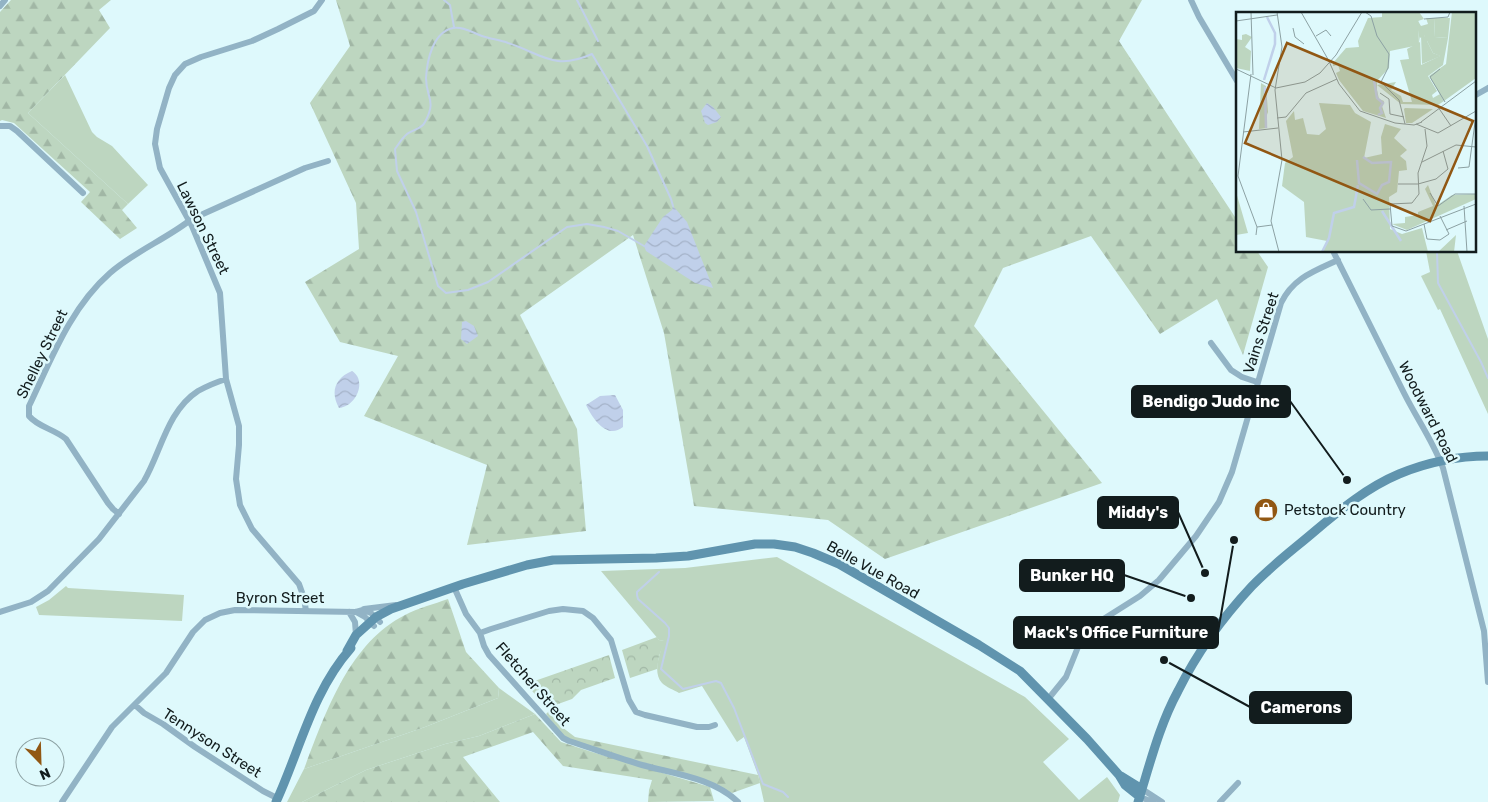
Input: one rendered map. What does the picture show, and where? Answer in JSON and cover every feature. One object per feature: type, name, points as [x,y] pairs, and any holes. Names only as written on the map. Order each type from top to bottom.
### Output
[{"type":"street","points":[[0,6],[5,0]]},
{"type":"street","name":"Lawson Street","points":[[306,611],[301,588],[252,529],[240,505],[236,478],[239,426],[226,379],[220,293],[190,221],[163,175],[155,144],[157,129],[169,88],[175,75],[185,64],[191,60],[252,41],[314,11],[322,0]]},
{"type":"street","points":[[1192,0],[1203,23],[1236,79]]},
{"type":"street","points":[[1476,95],[1488,88]]},
{"type":"street","points":[[0,126],[10,126],[18,131],[83,193]]},
{"type":"street","name":"Shelley Street","points":[[119,514],[108,503],[66,439],[58,432],[32,420],[29,416],[29,406],[66,329],[84,300],[109,274],[123,263],[203,214],[306,168],[328,161]]},
{"type":"street","name":"Woodward Road","points":[[1334,252],[1440,461],[1484,631],[1488,682]]},
{"type":"street","name":"Vains Street","points":[[1049,698],[1066,677],[1080,642],[1086,633],[1094,625],[1140,596],[1159,580],[1187,548],[1212,514],[1225,491],[1232,472],[1257,382],[1285,295],[1300,279],[1338,260]]},
{"type":"street","points":[[1212,342],[1219,355],[1231,370],[1242,377],[1257,382]]},
{"type":"street","points":[[0,612],[28,603],[48,591],[91,548],[119,514],[149,472],[182,405],[205,387],[226,379]]},
{"type":"street","points":[[1140,796],[1155,744],[1177,693],[1192,666],[1208,641],[1242,598],[1268,571],[1354,500],[1383,482],[1399,474],[1440,461],[1461,457],[1488,456]]},
{"type":"street","name":"Belle Vue Road","points":[[347,651],[356,635],[401,605],[505,571],[542,562],[688,556],[756,544],[794,547],[838,564],[1020,670],[1049,698],[1119,775],[1128,788],[1153,802]]},
{"type":"street","name":"Fletcher Street","points":[[454,587],[466,614],[480,633],[484,646],[490,655],[563,738],[630,761],[708,783],[724,791],[738,802]]},
{"type":"street","name":"Belle Vue Road","points":[[375,622],[412,602]]},
{"type":"street","name":"Byron Street","points":[[135,705],[166,673],[193,632],[212,616],[235,610],[349,612],[401,605]]},
{"type":"street","points":[[480,633],[549,611],[563,609],[583,611],[593,618],[611,640],[629,700],[636,712],[645,716],[697,726],[709,727],[715,725]]},
{"type":"street","points":[[277,800],[313,707],[347,651],[375,622],[360,611]]},
{"type":"street","points":[[349,612],[356,622],[356,635]]},
{"type":"street","points":[[62,802],[108,733],[135,705]]},
{"type":"street","name":"Tennyson Street","points":[[135,705],[144,713],[277,800]]},
{"type":"street","points":[[1220,802],[1238,783]]},
{"type":"street","name":"Belle Vue Road","points":[[1140,796],[1162,802]]},
{"type":"green space","points":[[11,0],[111,0],[99,10],[110,28],[28,113],[128,204],[122,210],[137,228],[120,239],[81,202],[90,192],[14,123],[0,121],[0,12]]},
{"type":"green space","points":[[336,0],[1142,0],[1119,41],[1236,218],[1236,252],[1258,252],[1268,267],[1243,355],[1217,299],[1160,334],[1091,236],[1003,268],[974,326],[1102,483],[885,559],[828,520],[694,506],[664,333],[633,235],[520,315],[577,429],[586,531],[467,545],[487,465],[364,416],[398,356],[340,342],[305,282],[359,249],[356,203],[310,103],[350,46]]},
{"type":"green space","points":[[65,75],[92,132],[112,146],[148,185],[128,204],[28,113]]},
{"type":"green space","points":[[1426,252],[1457,252],[1488,339],[1488,414],[1440,309],[1438,310],[1421,276],[1430,272]]},
{"type":"green space","points":[[777,557],[1025,697],[1069,739],[1043,762],[1079,800],[1107,777],[1120,795],[1118,802],[764,802],[758,775],[744,737],[737,742],[702,686],[679,693],[662,683],[659,679],[657,668],[664,641],[659,640],[601,571],[685,568]]},
{"type":"green space","points":[[66,586],[68,588],[184,595],[182,621],[39,615],[36,607],[49,600]]},
{"type":"green space","points":[[448,599],[466,652],[499,688],[498,698],[425,727],[304,769],[330,703],[354,662],[369,643],[385,627],[405,615]]},
{"type":"green space","points":[[657,637],[659,640],[665,641],[659,656],[657,669],[630,678],[622,650]]},
{"type":"green space","points":[[609,655],[615,678],[581,690],[572,699],[547,708],[526,684]]},
{"type":"green space","points":[[499,688],[535,714],[479,736],[445,744],[366,770],[302,802],[287,802],[304,769],[425,727],[498,698]]},
{"type":"green space","points":[[549,711],[558,724],[575,737],[758,775],[760,783],[732,793],[571,740],[561,734],[546,714]]},
{"type":"green space","points":[[535,714],[561,742],[710,787],[714,801],[648,802],[652,780],[563,766],[533,732],[463,757],[500,802],[302,802],[366,770],[445,744],[479,736]]},
{"type":"water","points":[[707,103],[721,117],[717,122],[708,125],[705,123],[701,111]]},
{"type":"water","points":[[673,206],[687,222],[713,288],[695,283],[646,251],[644,246],[663,217],[672,210]]},
{"type":"water","points":[[466,321],[474,326],[478,336],[467,344],[461,339],[462,322]]},
{"type":"water","points":[[352,371],[359,380],[358,392],[351,403],[339,408],[335,396],[336,386],[342,377]]},
{"type":"water","points":[[615,395],[623,410],[623,427],[611,431],[597,422],[586,405],[600,396]]},
{"type":"waterway","points":[[444,0],[450,5],[454,27]]},
{"type":"waterway","points":[[577,0],[598,41]]},
{"type":"waterway","points":[[644,246],[618,231],[604,227],[587,224],[567,227],[488,282],[468,290],[446,293],[438,286],[416,212],[397,171],[395,149],[407,134],[424,124],[428,115],[431,104],[426,85],[427,71],[432,48],[440,35],[453,28],[464,29],[558,61],[579,59],[592,54],[647,146],[673,206]]},
{"type":"waterway","points":[[1437,252],[1438,283],[1488,378]]},
{"type":"waterway","points":[[659,572],[637,592],[637,595],[638,599],[669,628],[669,636],[661,669],[683,689],[716,681],[721,683],[734,708],[763,784],[783,792],[788,797]]},
{"type":"place","name":"Bendigo Judo inc","points":[[1347,480]]},
{"type":"place","name":"Petstock Country","points":[[1266,510]]},
{"type":"place","name":"Mack's Office Furniture","points":[[1234,540]]},
{"type":"place","name":"Middy's","points":[[1205,573]]},
{"type":"place","name":"Bunker HQ","points":[[1191,598]]},
{"type":"place","name":"Camerons","points":[[1164,660]]}]
